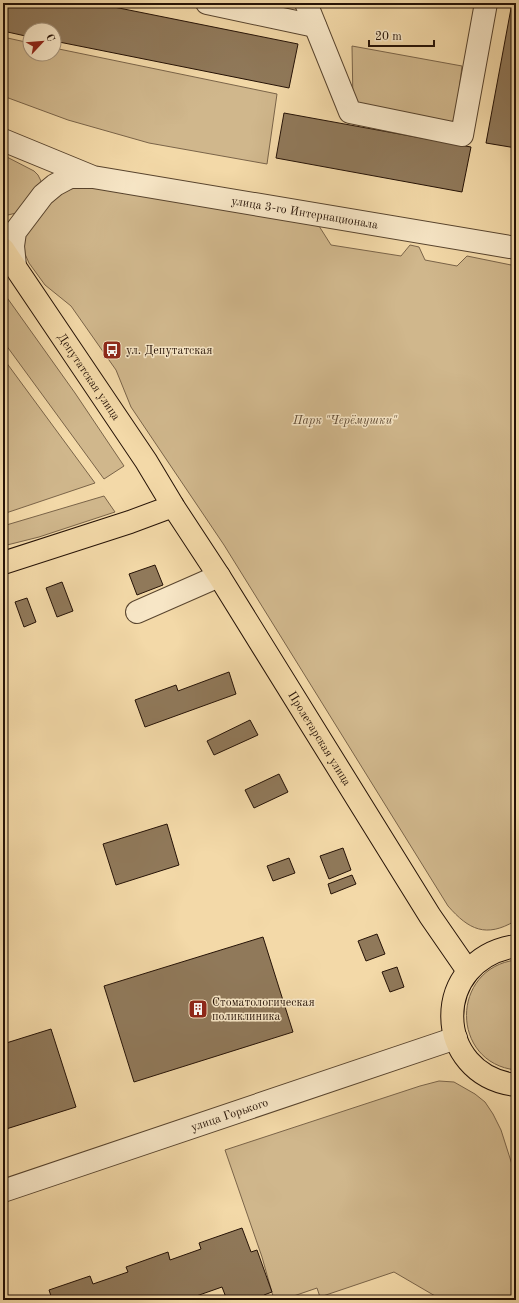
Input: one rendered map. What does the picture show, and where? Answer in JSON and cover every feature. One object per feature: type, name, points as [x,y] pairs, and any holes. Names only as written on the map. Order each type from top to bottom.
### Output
[{"type":"main road","name":"Депутатская улица","points":[[9,258],[146,460],[173,506]]},
{"type":"main road","points":[[3,562],[130,522],[173,506]]},
{"type":"main road","name":"Пролетарская улица","points":[[173,506],[219,576],[426,909],[468,971]]},
{"type":"main road","points":[[516,946],[502,948],[489,953],[478,961],[468,971],[459,984],[452,1007],[456,1038],[466,1058],[474,1067],[496,1081],[516,1085]]},
{"type":"street","points":[[207,3],[315,26]]},
{"type":"street","points":[[306,3],[350,112],[462,135],[486,3]]},
{"type":"street","name":"улица 3-го Интернационала","points":[[3,140],[93,177]]},
{"type":"street","name":"улица 3-го Интернационала","points":[[9,258],[15,232],[43,195],[55,185],[70,177],[93,177],[516,248]]},
{"type":"street","points":[[137,612],[219,576]]},
{"type":"street","name":"улица Горького","points":[[3,1191],[456,1038]]},
{"type":"green space","points":[[3,37],[22,41],[22,62],[62,62],[62,50],[277,94],[267,164],[149,143],[68,120],[3,96]]},
{"type":"green space","points":[[352,46],[462,66],[455,123],[353,103]]},
{"type":"green space","points":[[3,155],[34,171],[41,181],[40,187],[20,212],[8,215],[3,213]]},
{"type":"green space","name":"Парк \"Черёмушки\"","points":[[85,186],[319,226],[331,245],[401,256],[410,245],[419,247],[425,260],[457,266],[467,256],[516,266],[515,921],[495,929],[478,929],[463,921],[448,906],[224,545],[131,407],[116,370],[71,306],[45,285],[29,263],[25,254],[24,244],[26,232],[53,197],[71,189]]},
{"type":"green space","points":[[3,292],[75,393],[124,466],[104,479],[3,341]]},
{"type":"green space","points":[[3,358],[95,483],[3,514]]},
{"type":"green space","points":[[104,496],[115,512],[39,537],[3,546],[3,526]]},
{"type":"green space","points":[[516,960],[516,1070],[494,1064],[479,1051],[470,1034],[466,1015],[470,996],[479,980],[494,967]]},
{"type":"green space","points":[[439,1081],[454,1082],[475,1094],[485,1102],[501,1130],[516,1177],[516,1300],[442,1300],[394,1272],[320,1297],[317,1288],[278,1300],[276,1296],[273,1296],[262,1257],[225,1150]]},
{"type":"building","points":[[3,3],[94,3],[298,44],[289,88],[62,43],[62,22],[22,22],[22,35],[3,31]]},
{"type":"building","points":[[512,3],[516,3],[516,148],[486,143]]},
{"type":"building","points":[[284,113],[471,147],[462,192],[276,158]]},
{"type":"building","points":[[155,565],[163,585],[137,595],[129,574]]},
{"type":"building","points":[[62,582],[73,611],[57,617],[46,588]]},
{"type":"building","points":[[27,598],[36,622],[24,627],[15,602]]},
{"type":"building","points":[[229,672],[236,694],[145,727],[135,700],[176,685],[178,691]]},
{"type":"building","points":[[250,720],[258,735],[214,755],[207,741]]},
{"type":"building","points":[[279,774],[288,792],[254,808],[245,790]]},
{"type":"building","points":[[167,824],[179,865],[116,885],[103,844]]},
{"type":"building","points":[[343,848],[351,870],[329,879],[320,856]]},
{"type":"building","points":[[289,858],[295,873],[273,881],[267,866]]},
{"type":"building","points":[[352,875],[356,884],[331,894],[328,884]]},
{"type":"building","points":[[377,934],[385,954],[366,961],[358,941]]},
{"type":"building","name":"Стоматологическая поликлиника","points":[[263,937],[293,1032],[134,1082],[104,986]]},
{"type":"building","points":[[397,967],[404,987],[390,992],[382,972]]},
{"type":"building","points":[[51,1029],[76,1107],[3,1130],[3,1044]]},
{"type":"building","points":[[242,1228],[251,1252],[257,1250],[272,1292],[264,1295],[266,1300],[227,1300],[222,1287],[185,1300],[175,1300],[174,1297],[165,1300],[49,1300],[52,1299],[49,1290],[90,1276],[93,1284],[128,1272],[126,1267],[168,1252],[170,1260],[201,1249],[199,1243]]},
{"type":"place","name":"ул. Депутатская","points":[[112,350]]},
{"type":"place","name":"Стоматологическая поликлиника","points":[[198,1009]]}]
